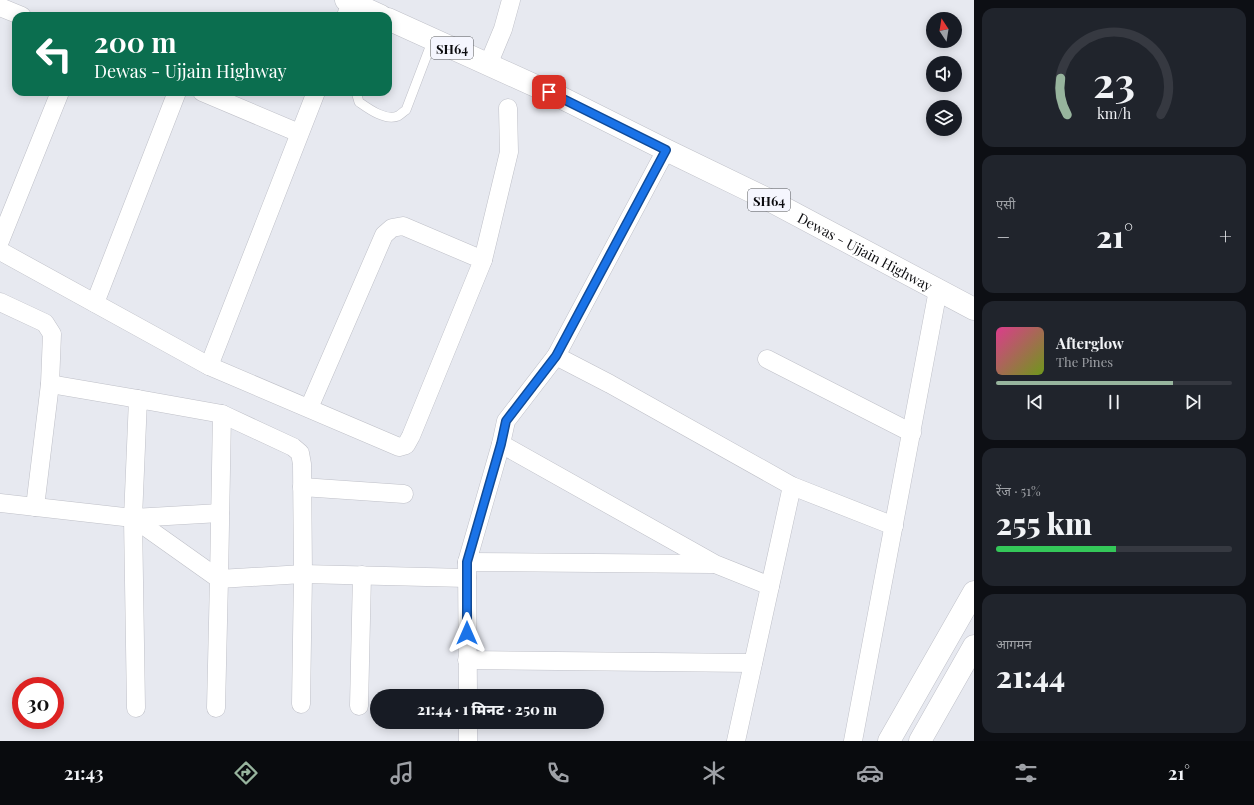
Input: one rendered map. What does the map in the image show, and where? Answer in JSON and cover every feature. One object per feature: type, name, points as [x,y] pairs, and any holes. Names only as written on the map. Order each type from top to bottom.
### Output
[{"type":"main road","points":[[348,6],[368,12]]},
{"type":"main road","name":"Dewas - Ujjain Highway","points":[[392,21],[488,65],[516,76],[768,199],[974,309]]},
{"type":"main road","points":[[889,741],[974,592]]},
{"type":"main road","points":[[920,741],[971,657]]},
{"type":"street","points":[[488,65],[504,29],[511,0]]},
{"type":"street","points":[[0,7],[12,12]]},
{"type":"street","points":[[0,241],[58,96]]},
{"type":"street","points":[[94,303],[175,96]]},
{"type":"street","points":[[211,96],[299,133]]},
{"type":"street","points":[[209,366],[314,96]]},
{"type":"street","points":[[0,251],[209,366],[399,447],[406,445],[411,436],[483,260],[509,152],[508,108]]},
{"type":"street","points":[[468,689],[467,570],[506,421],[556,356],[666,150]]},
{"type":"street","points":[[309,408],[384,234],[392,228],[403,226],[483,260]]},
{"type":"street","points":[[853,741],[938,290]]},
{"type":"street","points":[[0,302],[44,323],[52,334],[50,384],[35,507]]},
{"type":"street","points":[[556,356],[610,384],[792,486],[894,526]]},
{"type":"street","points":[[767,359],[912,433]]},
{"type":"street","points":[[50,384],[222,414],[293,447],[300,453],[302,464],[303,574],[301,704]]},
{"type":"street","points":[[136,708],[133,518],[138,399]]},
{"type":"street","points":[[216,708],[220,579],[222,414]]},
{"type":"street","points":[[501,444],[715,564],[770,586]]},
{"type":"street","points":[[736,741],[792,486]]},
{"type":"street","points":[[302,487],[404,494]]},
{"type":"street","points":[[0,503],[133,518],[220,513]]},
{"type":"street","points":[[133,518],[220,579],[303,574],[362,575],[467,570],[715,564]]},
{"type":"street","points":[[359,706],[362,575]]},
{"type":"street","points":[[943,647],[971,657]]},
{"type":"street","points":[[467,660],[753,663]]},
{"type":"street","points":[[468,729],[468,741]]},
{"type":"lane","points":[[357,96],[359,102],[386,116],[397,116],[406,110],[433,39]]},
{"type":"route","points":[[467,633],[467,562],[501,444],[506,421],[556,356],[666,150],[549,92]]}]
